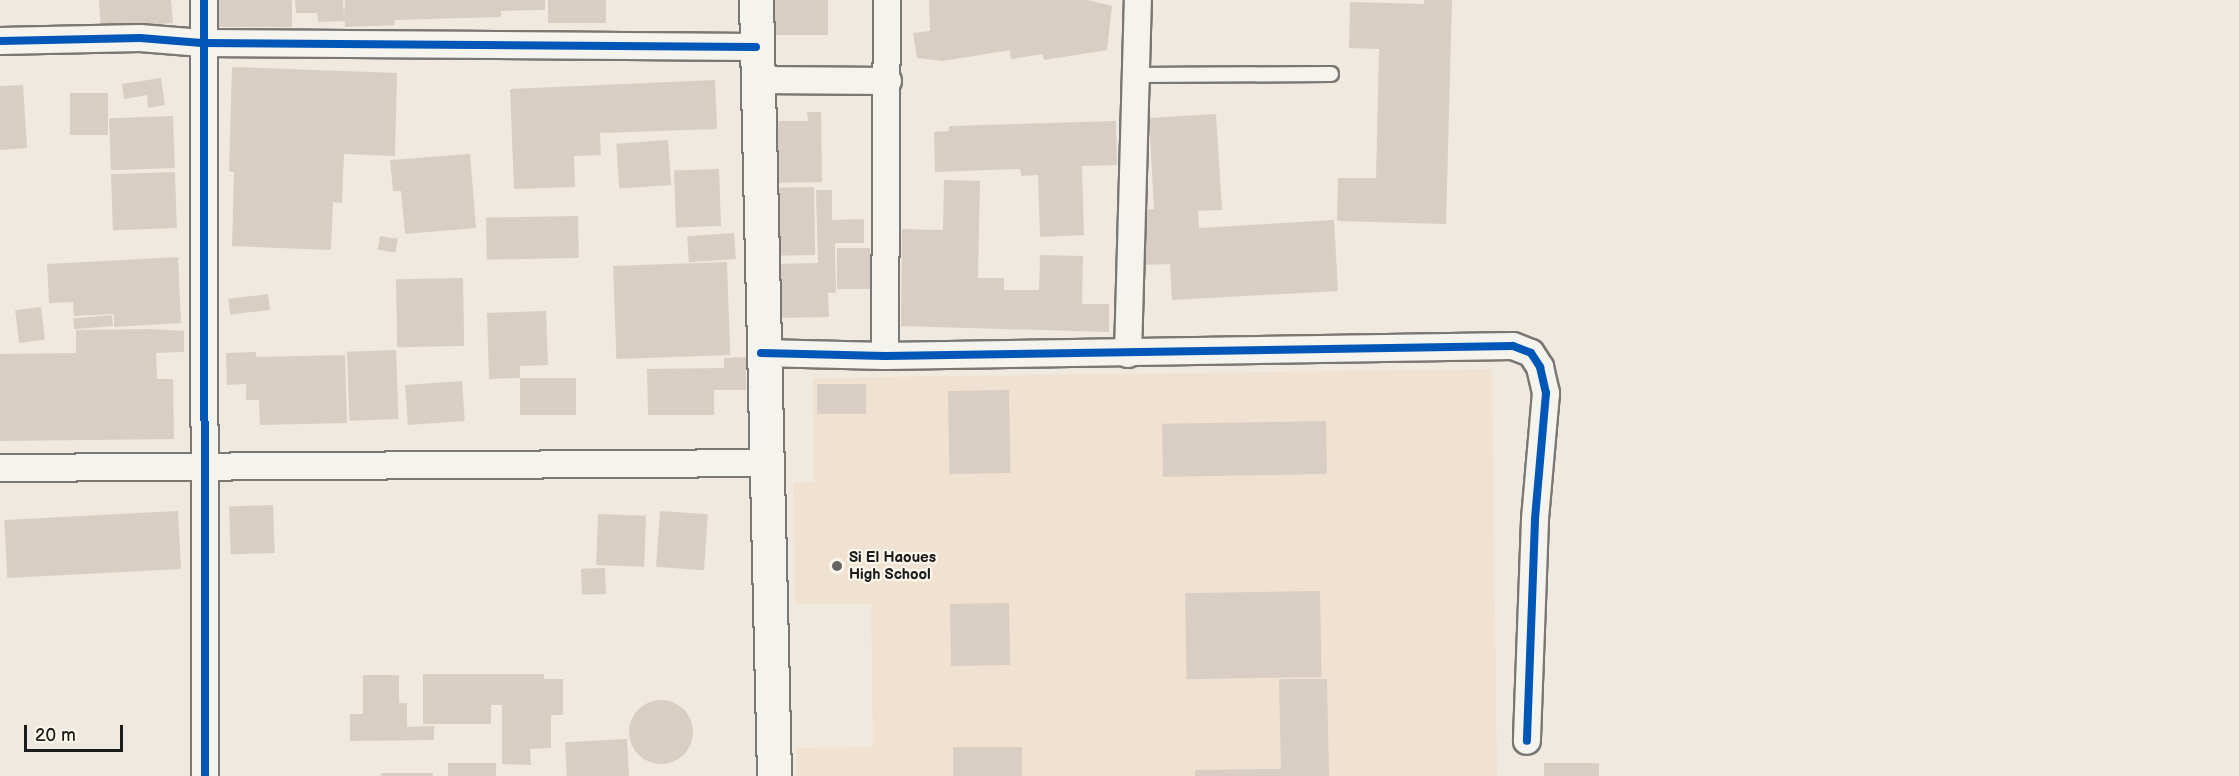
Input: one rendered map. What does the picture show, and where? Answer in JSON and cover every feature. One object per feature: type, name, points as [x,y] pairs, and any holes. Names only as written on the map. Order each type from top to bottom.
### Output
[{"type":"main road","points":[[756,0],[759,80],[761,353],[774,776]]},
{"type":"street","points":[[204,0],[202,43],[202,469],[205,776]]},
{"type":"street","points":[[885,356],[887,0]]},
{"type":"street","points":[[1128,354],[1138,0]]},
{"type":"street","points":[[0,41],[140,38],[202,43],[756,47]]},
{"type":"street","points":[[759,80],[888,81]]},
{"type":"street","points":[[761,353],[885,356],[1128,354],[1512,346],[1531,353],[1540,367],[1546,393],[1535,520],[1527,741]]},
{"type":"street","points":[[0,468],[202,469],[766,463]]},
{"type":"lane","points":[[1136,75],[1331,74]]},
{"type":"shaded area","points":[[1492,369],[1497,776],[797,776],[796,748],[873,747],[871,604],[795,604],[793,483],[814,482],[813,378]]},
{"type":"building","points":[[99,0],[171,0],[173,23],[101,28]]},
{"type":"building","points":[[218,0],[292,0],[292,27],[218,27]]},
{"type":"building","points":[[295,0],[343,0],[344,18],[345,0],[545,0],[545,10],[501,11],[501,17],[394,20],[395,25],[345,27],[345,21],[318,22],[317,13],[296,13]]},
{"type":"building","points":[[548,0],[606,0],[606,23],[548,23]]},
{"type":"building","points":[[774,0],[828,0],[828,35],[774,35]]},
{"type":"building","points":[[929,0],[1088,0],[1112,6],[1107,50],[1044,60],[1043,54],[1011,59],[1010,50],[943,61],[917,58],[913,33],[930,31]]},
{"type":"building","points":[[1424,0],[1452,0],[1446,224],[1337,221],[1338,178],[1376,178],[1379,49],[1349,48],[1350,2],[1424,4]]},
{"type":"building","points":[[232,67],[397,73],[395,156],[344,154],[342,203],[333,202],[331,250],[232,246],[234,172],[229,171]]},
{"type":"building","points":[[161,78],[165,105],[148,108],[147,95],[124,99],[122,84]]},
{"type":"building","points":[[715,80],[717,129],[600,133],[601,155],[574,156],[575,187],[514,189],[510,89]]},
{"type":"building","points":[[23,85],[27,148],[0,150],[0,86]]},
{"type":"building","points":[[70,93],[108,93],[108,135],[70,135]]},
{"type":"building","points":[[807,112],[821,112],[822,182],[774,183],[773,121],[808,121]]},
{"type":"building","points":[[1216,114],[1222,210],[1198,211],[1199,228],[1334,220],[1338,291],[1172,300],[1170,264],[1141,265],[1137,210],[1154,209],[1149,118]]},
{"type":"building","points":[[173,116],[175,168],[111,170],[109,118]]},
{"type":"building","points":[[1116,121],[1117,165],[1082,166],[1084,235],[1040,237],[1038,175],[1021,176],[1020,169],[935,172],[934,132],[949,131],[949,126]]},
{"type":"building","points":[[668,140],[671,185],[619,189],[616,144]]},
{"type":"building","points":[[470,154],[476,228],[405,234],[401,191],[393,191],[390,160]]},
{"type":"building","points":[[719,169],[721,226],[676,228],[674,171]]},
{"type":"building","points":[[175,172],[177,228],[113,230],[111,174]]},
{"type":"building","points":[[944,180],[980,181],[978,278],[1004,278],[1004,290],[1039,290],[1040,255],[1083,256],[1082,304],[1109,304],[1109,332],[901,326],[902,229],[943,230]]},
{"type":"building","points":[[814,187],[815,255],[770,256],[769,188]]},
{"type":"building","points":[[816,190],[832,190],[832,220],[864,219],[864,243],[835,243],[836,293],[828,293],[829,317],[775,318],[774,264],[818,263]]},
{"type":"building","points":[[578,216],[579,258],[487,260],[486,218]]},
{"type":"building","points":[[734,233],[736,259],[689,262],[687,236]]},
{"type":"building","points":[[380,236],[398,239],[396,253],[378,250]]},
{"type":"building","points":[[837,248],[870,248],[870,289],[837,289]]},
{"type":"building","points":[[178,257],[181,323],[114,327],[114,314],[74,316],[73,302],[49,303],[47,264]]},
{"type":"building","points":[[727,262],[730,355],[616,359],[613,266]]},
{"type":"building","points":[[463,278],[464,346],[397,347],[396,279]]},
{"type":"building","points":[[268,294],[270,310],[230,315],[228,299]]},
{"type":"building","points":[[41,307],[45,340],[19,343],[15,310]]},
{"type":"building","points":[[546,311],[548,365],[520,366],[520,378],[489,379],[487,313]]},
{"type":"building","points":[[112,315],[113,326],[74,329],[73,318]]},
{"type":"building","points":[[76,330],[184,331],[184,352],[156,353],[157,379],[173,379],[174,439],[0,441],[0,354],[76,353]]},
{"type":"building","points":[[396,350],[398,419],[349,421],[347,352]]},
{"type":"building","points":[[256,352],[256,357],[345,355],[347,423],[260,425],[259,400],[246,400],[246,384],[227,385],[226,353]]},
{"type":"building","points":[[746,357],[746,390],[714,390],[714,415],[648,415],[647,369],[724,368],[724,358]]},
{"type":"building","points":[[520,378],[576,378],[576,415],[520,415]]},
{"type":"building","points":[[462,381],[465,421],[408,425],[405,385]]},
{"type":"building","points":[[817,384],[866,384],[866,414],[817,414]]},
{"type":"building","points":[[1009,390],[1010,473],[949,474],[948,391]]},
{"type":"building","points":[[1326,421],[1327,474],[1163,477],[1162,424]]},
{"type":"building","points":[[273,505],[275,553],[231,555],[229,507]]},
{"type":"building","points":[[178,511],[181,569],[7,578],[4,520]]},
{"type":"building","points":[[660,511],[708,514],[704,570],[656,567]]},
{"type":"building","points":[[598,514],[646,516],[644,567],[596,565]]},
{"type":"building","points":[[605,568],[606,594],[582,595],[581,569]]},
{"type":"building","points":[[1320,591],[1322,677],[1187,679],[1185,593]]},
{"type":"building","points":[[1009,603],[1010,665],[951,666],[950,604]]},
{"type":"building","points":[[423,674],[544,674],[544,679],[563,679],[563,715],[551,715],[551,748],[530,749],[531,765],[502,764],[502,705],[491,705],[491,724],[423,724]]},
{"type":"building","points":[[363,675],[399,675],[399,703],[407,703],[407,727],[434,726],[434,740],[350,741],[350,714],[363,714]]},
{"type":"building","points":[[1279,679],[1327,679],[1329,776],[1195,776],[1195,770],[1281,769]]},
{"type":"building","points":[[655,700],[667,700],[684,709],[691,720],[693,732],[691,744],[684,755],[667,764],[655,764],[643,759],[634,750],[629,738],[629,726],[634,714],[643,705]]},
{"type":"building","points":[[627,739],[629,776],[567,776],[565,742]]},
{"type":"building","points":[[953,747],[1022,747],[1022,776],[953,776]]},
{"type":"building","points":[[448,763],[496,763],[496,776],[448,776]]},
{"type":"building","points":[[1544,763],[1599,763],[1599,776],[1544,776]]},
{"type":"building","points":[[381,773],[433,773],[433,776],[381,776]]},
{"type":"cycle path","points":[[204,0],[205,776]]},
{"type":"cycle path","points":[[0,41],[140,38],[202,43],[756,47]]},
{"type":"cycle path","points":[[761,353],[885,356],[1513,346],[1531,353],[1540,367],[1546,393],[1535,520],[1527,741]]},
{"type":"place","name":"Si El Haoues High School","points":[[837,566]]}]
